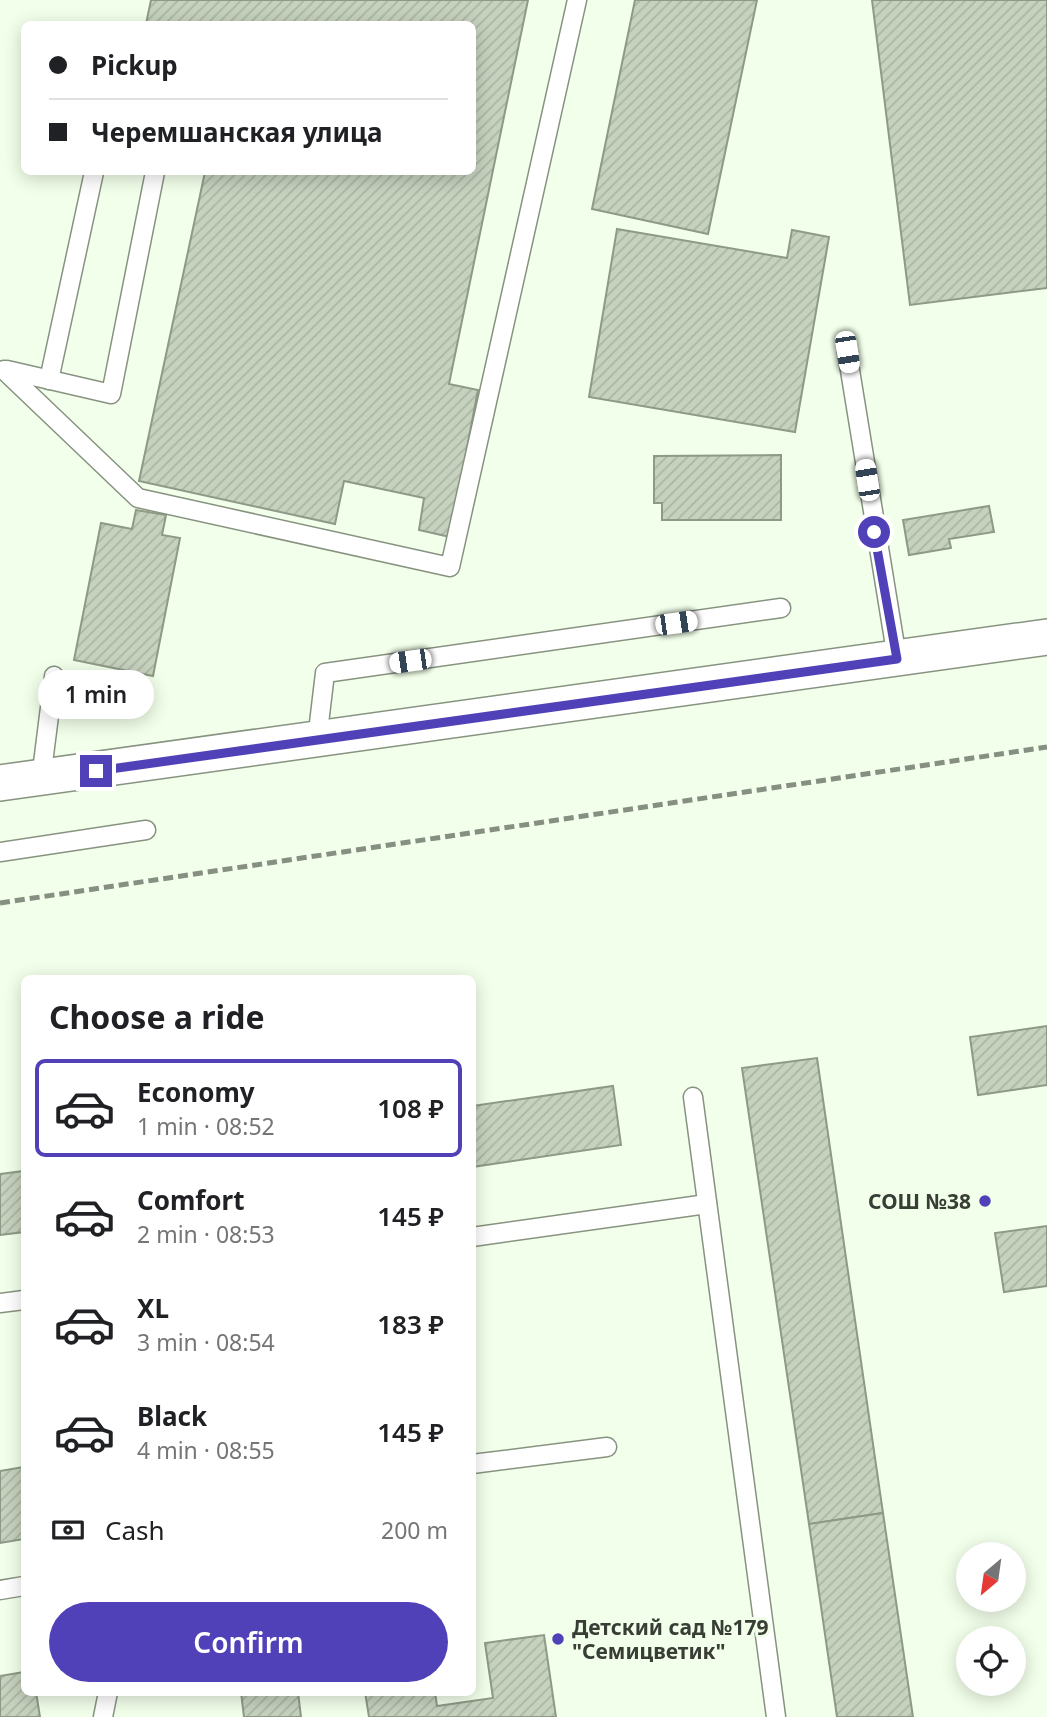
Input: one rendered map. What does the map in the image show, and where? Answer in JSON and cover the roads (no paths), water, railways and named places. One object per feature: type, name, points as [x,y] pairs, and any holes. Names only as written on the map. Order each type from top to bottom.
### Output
[{"type":"street","points":[[0,783],[1047,637]]},
{"type":"lane","points":[[2,369],[138,498],[450,567],[577,0]]},
{"type":"lane","points":[[49,380],[93,175]]},
{"type":"lane","points":[[2,369],[111,394],[154,175]]},
{"type":"lane","points":[[847,352],[897,659]]},
{"type":"lane","points":[[317,740],[325,673],[782,608]]},
{"type":"lane","points":[[41,779],[54,676]]},
{"type":"lane","points":[[0,852],[146,830]]},
{"type":"lane","points":[[693,1097],[776,1717]]},
{"type":"lane","points":[[476,1236],[707,1204]]},
{"type":"lane","points":[[0,1303],[21,1300]]},
{"type":"lane","points":[[476,1463],[607,1447]]},
{"type":"lane","points":[[0,1590],[21,1586]]},
{"type":"lane","points":[[103,1717],[107,1696]]},
{"type":"railway","points":[[0,903],[1047,747]]},
{"type":"place","name":"СОШ №38","points":[[985,1201]]},
{"type":"place","name":"Детский сад №179 \"Семицветик\"","points":[[558,1639]]}]
